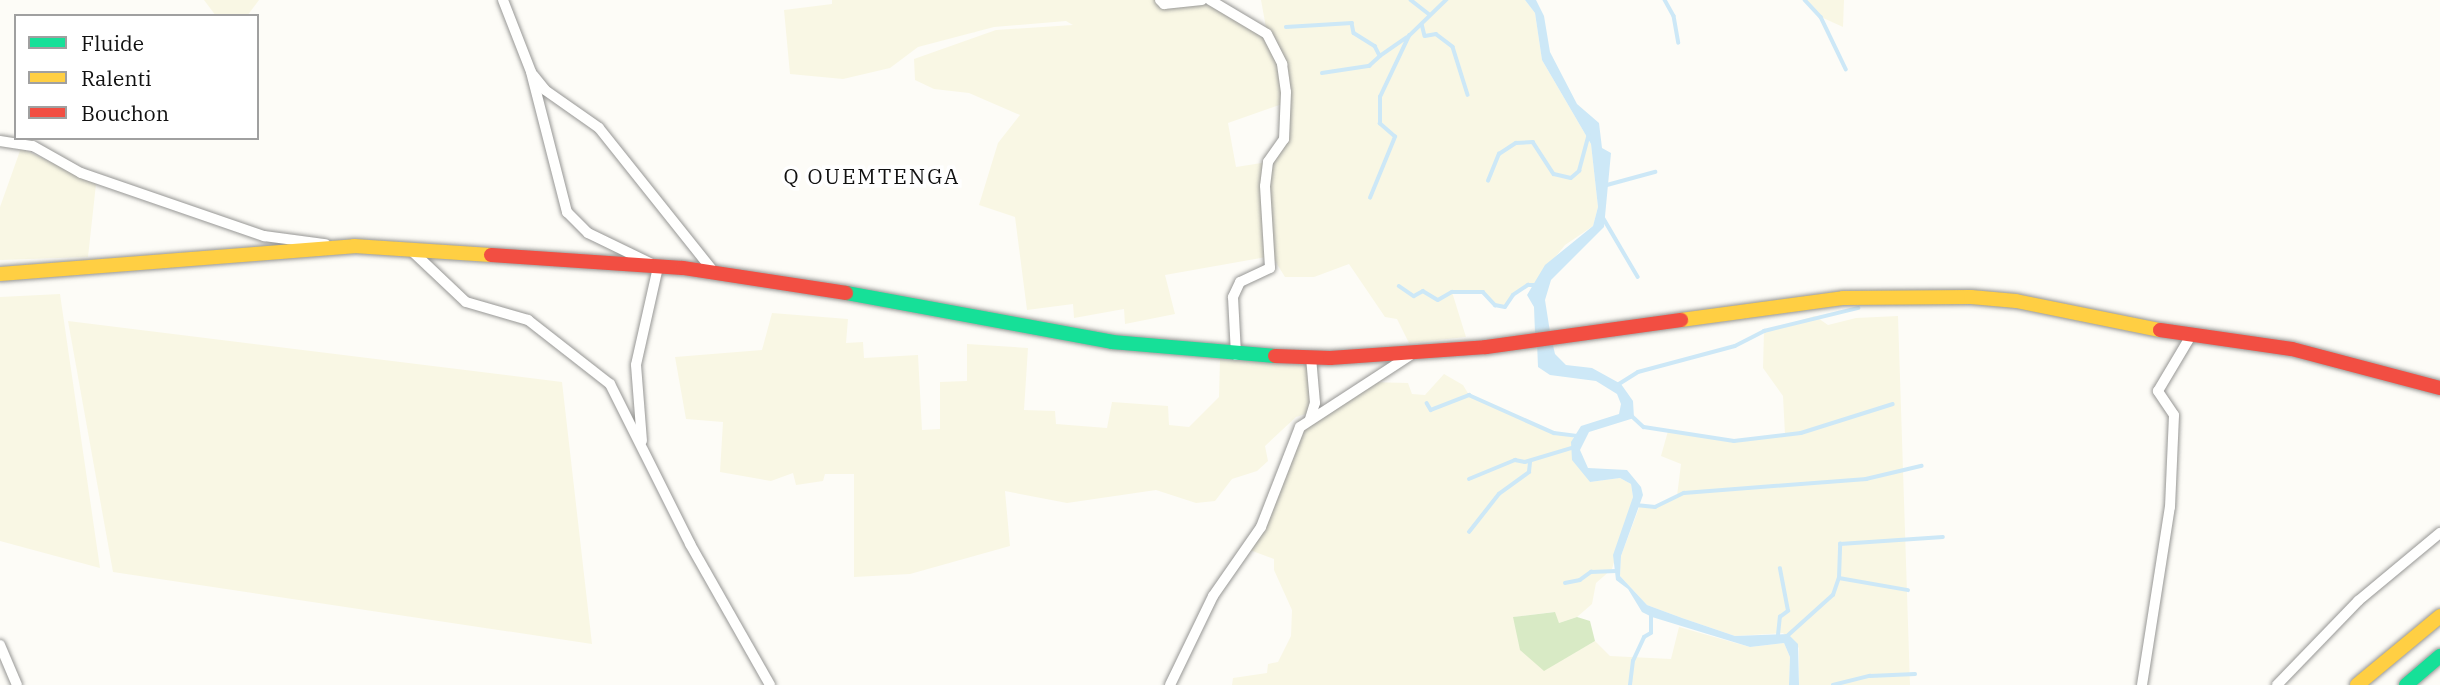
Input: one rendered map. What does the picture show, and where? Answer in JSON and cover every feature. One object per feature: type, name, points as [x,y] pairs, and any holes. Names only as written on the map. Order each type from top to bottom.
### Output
[{"type":"main road","points":[[0,274],[354,246],[714,272],[876,297],[1112,342],[1236,355],[1311,357],[1413,354],[1905,295],[2016,301],[2098,321],[2292,349],[2440,388]]},
{"type":"main road","points":[[2357,685],[2440,616]]},
{"type":"main road","points":[[2406,685],[2440,656]]},
{"type":"street","points":[[503,0],[531,72],[567,212],[588,233],[658,267],[636,365],[643,448]]},
{"type":"street","points":[[1160,0],[1202,0]]},
{"type":"street","points":[[1210,0],[1267,34],[1282,64],[1286,92],[1284,139],[1268,162],[1265,186],[1270,268],[1240,282],[1233,297],[1236,355]]},
{"type":"street","points":[[531,72],[545,90],[599,128],[714,272]]},
{"type":"street","points":[[0,141],[33,146],[81,173],[264,236],[354,246]]},
{"type":"street","points":[[412,251],[466,302],[528,320],[610,384],[690,544],[770,685]]},
{"type":"street","points":[[2142,685],[2169,507],[2174,415],[2158,391],[2192,334]]},
{"type":"street","points":[[1170,685],[1213,597],[1261,527],[1300,427],[1413,354]]},
{"type":"street","points":[[1310,419],[1315,403],[1311,357]]},
{"type":"street","points":[[2277,685],[2358,601],[2440,533]]},
{"type":"street","points":[[0,645],[17,685]]},
{"type":"shaded area","points":[[204,0],[259,0],[248,14],[214,14]]},
{"type":"shaded area","points":[[832,0],[1202,0],[1267,33],[1261,0],[1525,0],[1535,13],[1542,60],[1591,144],[1598,207],[1593,226],[1565,245],[1533,285],[1513,295],[1505,307],[1495,305],[1483,292],[1452,292],[1466,337],[1409,343],[1397,319],[1385,317],[1349,264],[1314,277],[1285,277],[1272,256],[1165,275],[1175,314],[1125,324],[1124,309],[1074,318],[1073,304],[1027,310],[1015,217],[979,205],[998,143],[1020,115],[969,93],[934,89],[915,80],[914,59],[996,30],[1073,25],[1066,21],[994,27],[918,47],[890,68],[843,79],[790,74],[784,10],[832,4]],"holes":[[[1285,103],[1279,148],[1268,162],[1236,167],[1228,123]]]},
{"type":"shaded area","points":[[1805,0],[1844,0],[1843,27],[1821,17]]},
{"type":"shaded area","points":[[21,148],[96,184],[88,257],[0,260],[0,207]]},
{"type":"shaded area","points":[[60,294],[100,568],[0,541],[0,297]]},
{"type":"shaded area","points":[[772,313],[848,319],[846,343],[863,342],[864,358],[918,355],[922,430],[940,429],[940,382],[967,381],[967,344],[1028,348],[1024,410],[1055,411],[1056,424],[1107,428],[1112,402],[1168,406],[1169,425],[1189,427],[1219,397],[1220,360],[1312,363],[1312,412],[1296,417],[1265,446],[1268,461],[1257,471],[1232,479],[1215,501],[1196,503],[1156,490],[1067,503],[1005,491],[1010,546],[910,574],[854,577],[854,474],[825,474],[823,481],[796,485],[793,473],[771,481],[720,472],[723,422],[686,419],[675,357],[762,350]]},
{"type":"shaded area","points":[[1815,316],[1828,325],[1856,318],[1898,316],[1910,685],[1799,685],[1799,648],[1783,633],[1735,636],[1682,618],[1647,605],[1620,576],[1621,556],[1640,505],[1655,507],[1677,496],[1681,464],[1661,456],[1668,431],[1734,441],[1785,435],[1783,396],[1763,368],[1764,331]]},
{"type":"shaded area","points":[[68,321],[562,382],[592,644],[113,572]]},
{"type":"shaded area","points":[[1444,374],[1463,385],[1469,395],[1554,433],[1572,435],[1590,482],[1620,478],[1631,484],[1633,497],[1612,569],[1596,583],[1592,604],[1577,617],[1559,623],[1554,612],[1514,617],[1544,670],[1595,641],[1610,656],[1671,659],[1679,627],[1750,647],[1784,643],[1790,657],[1789,685],[1232,685],[1233,678],[1267,673],[1268,664],[1278,662],[1291,636],[1292,610],[1274,570],[1274,559],[1247,549],[1300,427],[1368,382],[1408,383],[1412,394],[1425,395]]},
{"type":"green space","points":[[1555,612],[1559,623],[1577,617],[1590,621],[1595,641],[1544,671],[1520,650],[1513,617]]},
{"type":"water","points":[[1525,0],[1536,0],[1544,16],[1550,52],[1577,104],[1599,123],[1602,148],[1611,153],[1604,227],[1551,280],[1545,300],[1550,332],[1535,333],[1534,307],[1527,295],[1545,265],[1593,226],[1598,207],[1591,144],[1542,60],[1535,13]]},
{"type":"water","points":[[1552,341],[1555,354],[1566,365],[1592,368],[1621,384],[1633,401],[1634,418],[1589,432],[1580,450],[1588,468],[1627,470],[1641,487],[1643,495],[1621,556],[1620,576],[1647,605],[1682,618],[1735,636],[1788,634],[1798,644],[1799,685],[1789,685],[1790,657],[1784,643],[1750,647],[1652,617],[1642,612],[1628,589],[1616,580],[1613,555],[1633,497],[1631,484],[1620,478],[1590,482],[1572,460],[1571,442],[1581,426],[1619,414],[1621,404],[1617,394],[1596,381],[1550,375],[1538,367],[1537,342]]},
{"type":"waterway","points":[[1411,0],[1430,15]]},
{"type":"waterway","points":[[1370,198],[1395,137],[1380,124],[1380,97],[1409,36],[1446,0]]},
{"type":"waterway","points":[[1665,0],[1674,16],[1679,43]]},
{"type":"waterway","points":[[1805,0],[1821,17],[1846,69]]},
{"type":"waterway","points":[[1286,27],[1352,23],[1354,33],[1375,46],[1380,56],[1406,38]]},
{"type":"waterway","points":[[1422,24],[1425,36],[1436,34],[1453,47],[1468,95]]},
{"type":"waterway","points":[[1322,73],[1369,66],[1380,56]]},
{"type":"waterway","points":[[1488,181],[1499,154],[1516,143],[1533,142],[1554,174],[1571,178],[1579,171],[1589,134]]},
{"type":"waterway","points":[[1607,185],[1655,172]]},
{"type":"waterway","points":[[1604,219],[1638,277]]},
{"type":"waterway","points":[[1399,286],[1414,296],[1423,291],[1438,300],[1452,292],[1483,292],[1495,305],[1505,307],[1513,295],[1528,285],[1536,285]]},
{"type":"waterway","points":[[1619,384],[1638,372],[1735,346],[1764,331],[1858,308]]},
{"type":"waterway","points":[[1427,403],[1431,410],[1469,395],[1554,433],[1577,436]]},
{"type":"waterway","points":[[1632,416],[1644,427],[1734,441],[1801,433],[1893,404]]},
{"type":"waterway","points":[[1469,479],[1515,460],[1525,462],[1575,447]]},
{"type":"waterway","points":[[1469,532],[1499,494],[1529,472],[1530,462]]},
{"type":"waterway","points":[[1636,505],[1655,507],[1684,493],[1866,479],[1921,466]]},
{"type":"waterway","points":[[1839,578],[1840,544],[1943,537]]},
{"type":"waterway","points":[[1778,635],[1780,617],[1788,611],[1780,569]]},
{"type":"waterway","points":[[1565,583],[1580,580],[1591,572],[1616,571]]},
{"type":"waterway","points":[[1785,638],[1833,595],[1839,578],[1908,590]]},
{"type":"waterway","points":[[1630,685],[1633,661],[1644,637],[1651,633],[1651,614]]},
{"type":"waterway","points":[[1833,685],[1870,676],[1915,674]]},
{"type":"traffic: fast","points":[[846,293],[1112,342],[1275,356]]},
{"type":"traffic: fast","points":[[2406,685],[2440,656]]},
{"type":"traffic: slow","points":[[0,274],[354,246],[491,255]]},
{"type":"traffic: slow","points":[[1681,320],[1843,298],[1971,297],[2016,301],[2160,330]]},
{"type":"traffic: slow","points":[[2357,685],[2440,616]]},
{"type":"traffic: jam","points":[[491,255],[683,268],[846,293]]},
{"type":"traffic: jam","points":[[1275,356],[1330,358],[1486,347],[1681,320]]},
{"type":"traffic: jam","points":[[2160,330],[2292,349],[2440,388]]},
{"type":"district","name":"Q OUEMTENGA","points":[[872,176]]}]
